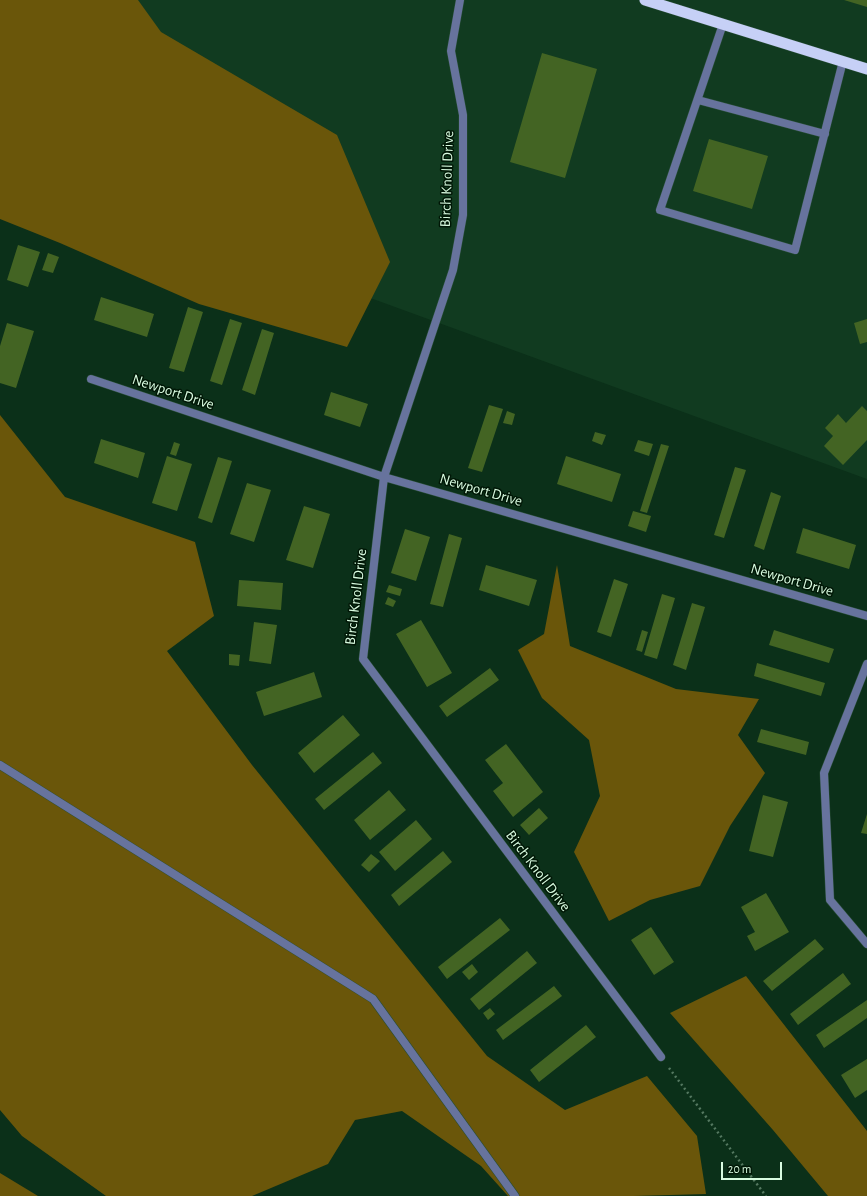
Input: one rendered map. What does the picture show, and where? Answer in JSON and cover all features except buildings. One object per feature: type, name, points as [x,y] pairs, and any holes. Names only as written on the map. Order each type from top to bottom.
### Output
[{"type":"highway","points":[[645,0],[867,69]]},
{"type":"street","name":"Birch Knoll Drive","points":[[460,0],[451,51],[463,115],[463,215],[454,270],[384,477],[363,660],[661,1057]]},
{"type":"street","points":[[723,24],[660,210],[795,250],[843,61]]},
{"type":"street","points":[[698,100],[825,134]]},
{"type":"street","name":"Newport Drive","points":[[91,379],[384,477],[867,616]]},
{"type":"street","points":[[867,664],[824,773],[830,900],[867,944]]},
{"type":"street","points":[[0,765],[372,999],[515,1196]]},
{"type":"path","points":[[661,1057],[766,1196]]},
{"type":"shaded area","points":[[0,0],[867,0],[867,479],[0,163]]},
{"type":"shaded area","points":[[0,0],[138,0],[161,32],[337,135],[390,262],[347,347],[199,304],[60,243],[0,219]]},
{"type":"shaded area","points":[[0,415],[65,497],[195,542],[214,616],[167,651],[252,765],[487,1056],[565,1110],[647,1076],[697,1136],[706,1194],[634,1196],[508,1196],[481,1166],[402,1111],[355,1120],[328,1164],[252,1196],[106,1196],[22,1136],[0,1110]]},
{"type":"shaded area","points":[[557,565],[570,646],[676,689],[759,699],[738,735],[765,773],[730,826],[700,886],[650,900],[609,921],[574,852],[600,796],[589,740],[542,698],[518,650],[544,634]]},
{"type":"shaded area","points":[[746,976],[867,1131],[867,1196],[828,1196],[773,1130],[670,1013]]},
{"type":"shaded area","points":[[0,1173],[38,1196],[0,1196]]}]
